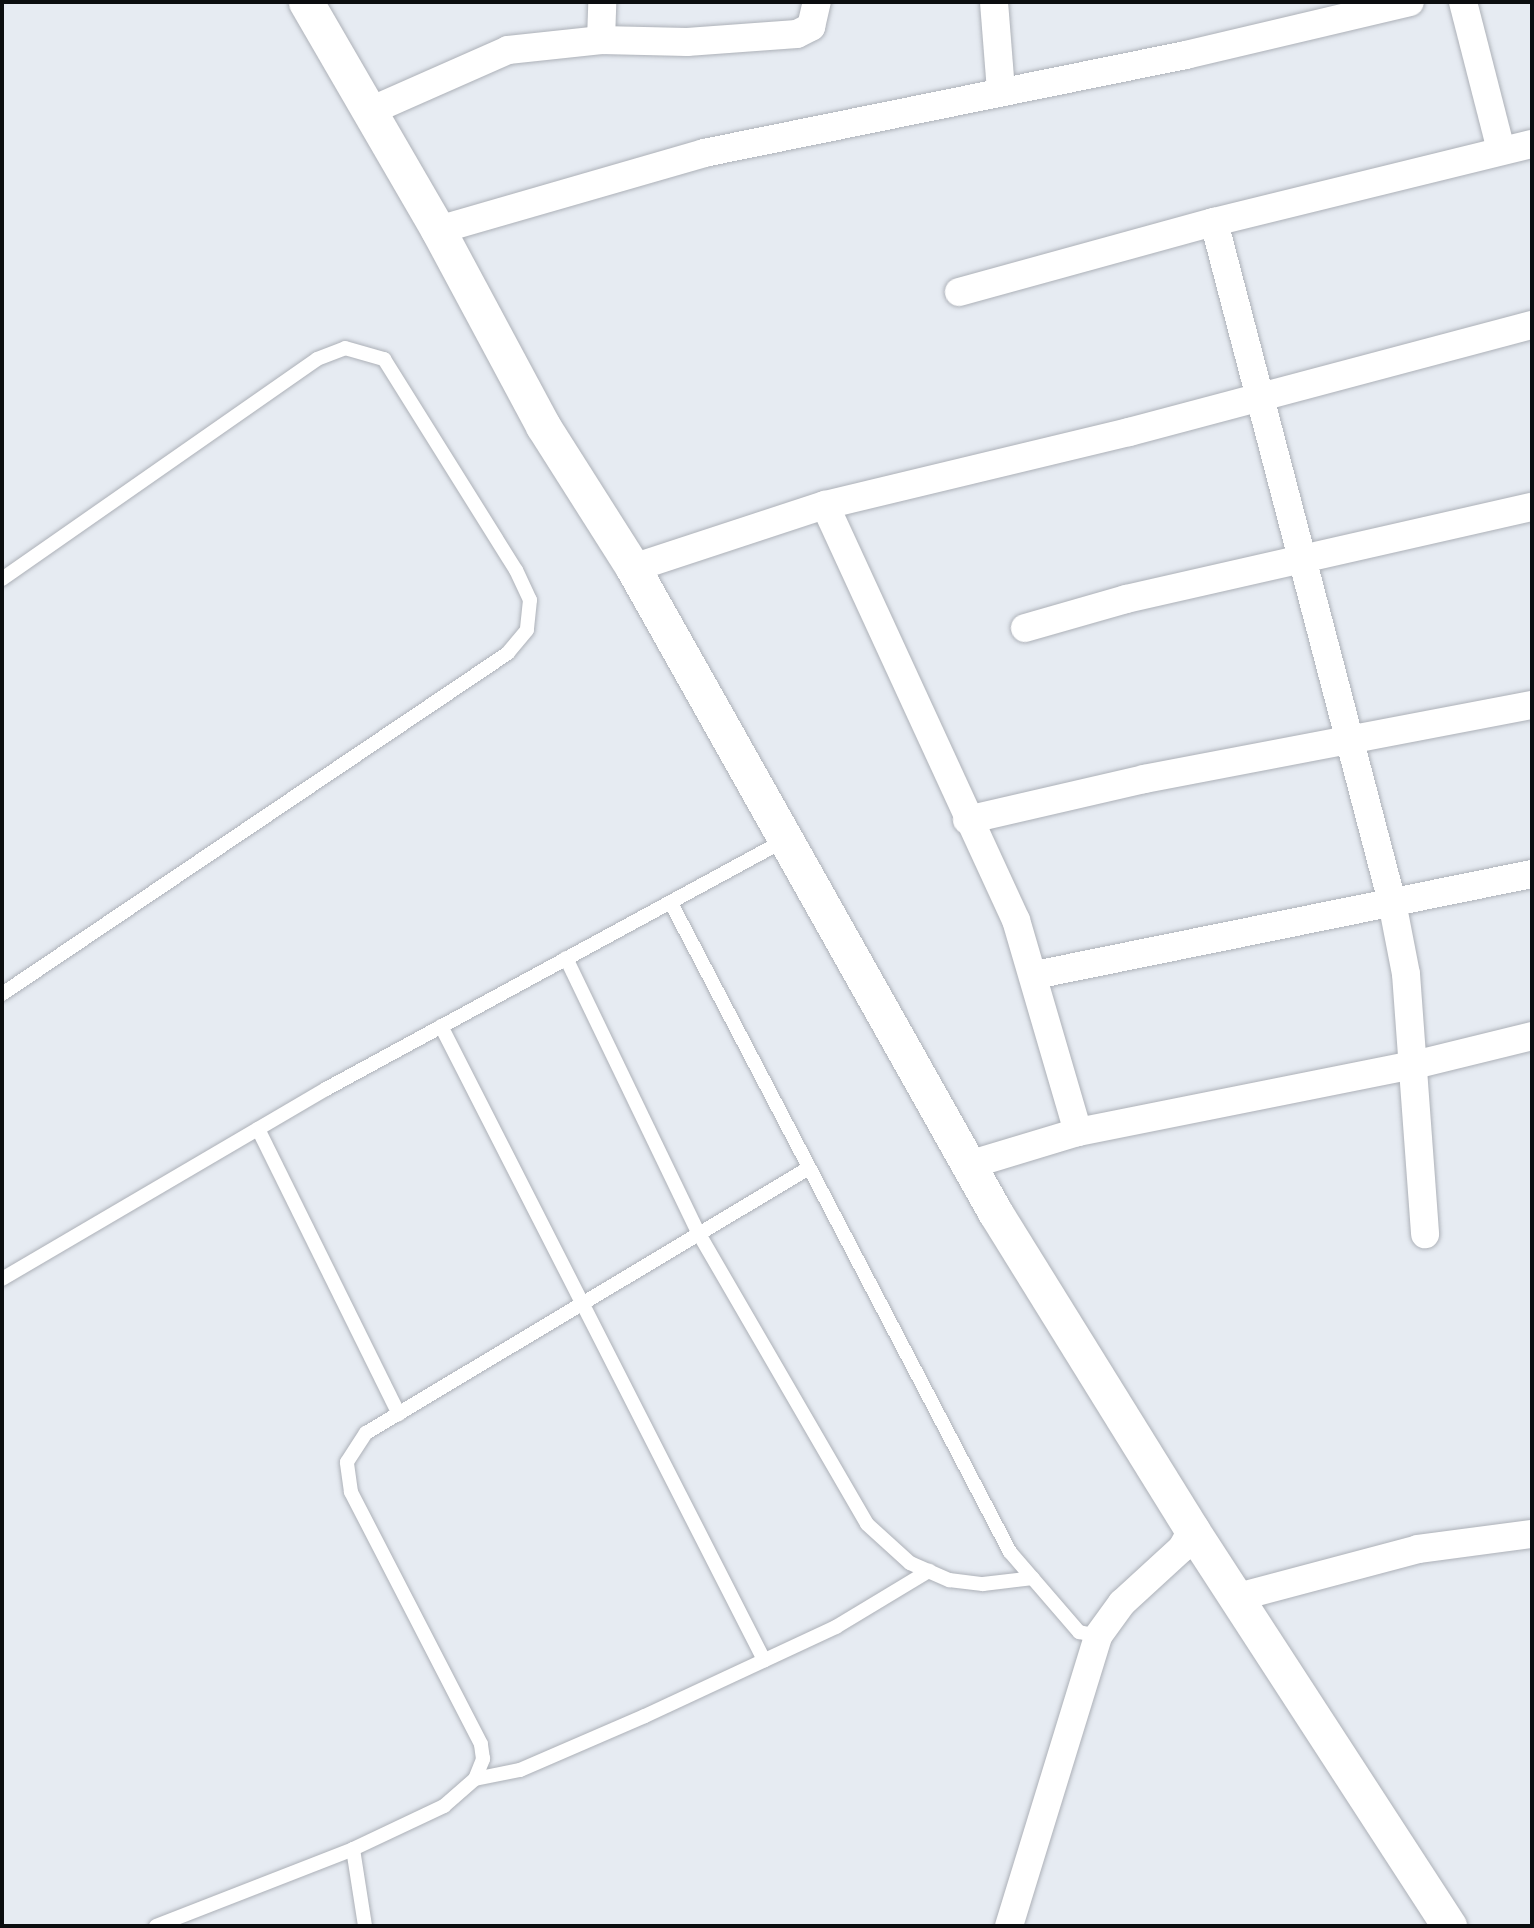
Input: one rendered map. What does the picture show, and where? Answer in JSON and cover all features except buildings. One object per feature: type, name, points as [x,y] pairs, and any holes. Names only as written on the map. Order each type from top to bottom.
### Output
[{"type":"street","points":[[306,2],[438,230],[543,426],[633,568],[785,840],[972,1164],[995,1212],[1192,1530],[1238,1597],[1449,1926]]},
{"type":"street","points":[[601,40],[602,2]]},
{"type":"street","points":[[370,111],[508,50],[601,40],[687,42],[797,34],[811,27],[817,2]]},
{"type":"street","points":[[993,2],[1001,91]]},
{"type":"street","points":[[438,230],[704,153],[1186,55],[1378,6],[1410,2]]},
{"type":"street","points":[[1463,2],[1501,150]]},
{"type":"street","points":[[959,292],[1214,222],[1532,144]]},
{"type":"street","points":[[1214,222],[1353,741],[1392,902],[1406,974],[1425,1234]]},
{"type":"street","points":[[633,568],[825,505],[1532,325]]},
{"type":"street","points":[[825,505],[967,820],[1016,920],[1035,975],[1078,1132]]},
{"type":"street","points":[[1025,628],[1126,599],[1532,507]]},
{"type":"street","points":[[967,820],[1144,779],[1532,705]]},
{"type":"street","points":[[1035,975],[1532,874]]},
{"type":"street","points":[[972,1164],[1078,1132],[1414,1065],[1532,1036]]},
{"type":"street","points":[[1009,1926],[1098,1636],[1122,1602],[1182,1548],[1192,1530]]},
{"type":"street","points":[[1238,1597],[1418,1549],[1532,1534]]},
{"type":"lane","points":[[2,579],[317,359],[345,348],[384,359],[530,600],[527,630],[508,653],[2,995]]},
{"type":"lane","points":[[2,1279],[258,1129],[441,1026],[785,840]]},
{"type":"lane","points":[[671,903],[1010,1552],[1079,1632],[1098,1636]]},
{"type":"lane","points":[[566,958],[699,1234],[867,1524],[910,1563],[949,1580],[984,1584],[1033,1578]]},
{"type":"lane","points":[[441,1026],[764,1660]]},
{"type":"lane","points":[[258,1129],[399,1414]]},
{"type":"lane","points":[[156,1926],[353,1849],[444,1806],[475,1779],[482,1759],[481,1744],[351,1492],[347,1462],[352,1449],[366,1433],[809,1168]]},
{"type":"lane","points":[[475,1779],[520,1770],[764,1660],[836,1627],[929,1571]]},
{"type":"lane","points":[[353,1849],[365,1926]]}]
